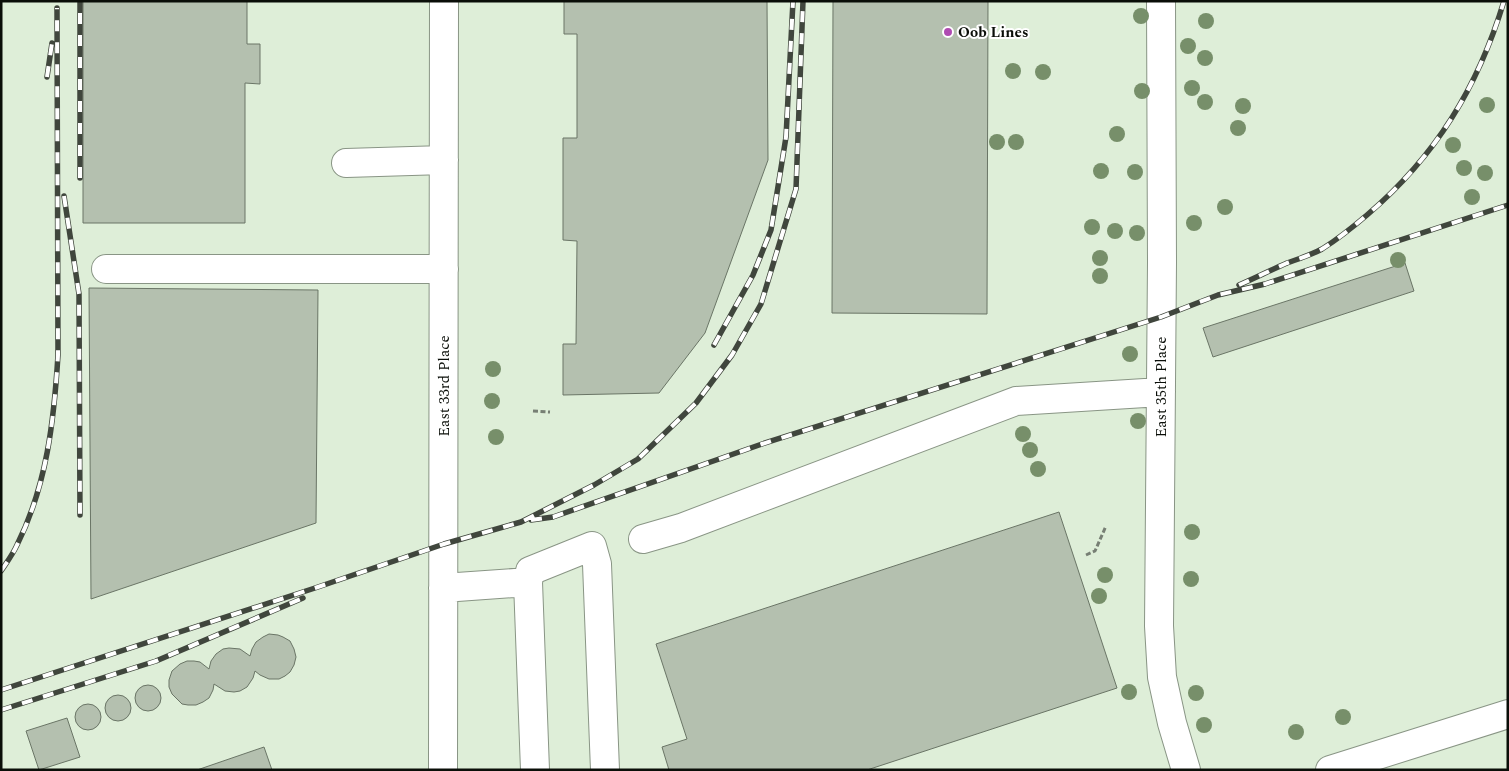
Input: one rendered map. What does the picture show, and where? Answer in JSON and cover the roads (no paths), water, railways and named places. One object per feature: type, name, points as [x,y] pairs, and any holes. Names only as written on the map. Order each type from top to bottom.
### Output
[{"type":"street","name":"East 33rd Place","points":[[443,770],[444,1]]},
{"type":"street","name":"East 35th Place","points":[[1161,1],[1162,262],[1159,626],[1164,686],[1172,724],[1186,770]]},
{"type":"street","points":[[346,163],[444,160]]},
{"type":"street","points":[[106,269],[444,269]]},
{"type":"street","points":[[643,540],[681,528],[1016,401],[1161,392]]},
{"type":"street","points":[[534,770],[528,582],[530,571],[592,546],[596,564],[605,770]]},
{"type":"street","points":[[444,588],[528,582]]},
{"type":"street","points":[[1330,770],[1508,714]]},
{"type":"railway","points":[[80,1],[80,178]]},
{"type":"railway","points":[[714,345],[753,275],[771,230],[786,137],[793,1]]},
{"type":"railway","points":[[1,690],[444,544],[521,522],[594,485],[638,459],[696,403],[732,355],[761,304],[796,189],[803,1]]},
{"type":"railway","points":[[1239,285],[1322,249],[1367,215],[1414,169],[1452,118],[1467,91],[1481,62],[1504,1]]},
{"type":"railway","points":[[1,571],[15,548],[36,499],[47,452],[54,404],[58,355],[57,8]]},
{"type":"railway","points":[[47,77],[52,43]]},
{"type":"railway","points":[[64,196],[79,294],[80,515]]},
{"type":"railway","points":[[531,520],[553,517],[762,444],[1161,317],[1218,295],[1265,284],[1508,205]]},
{"type":"railway","points":[[1,710],[156,661],[303,598]]},
{"type":"place","name":"Oob Lines","points":[[948,32]]}]
